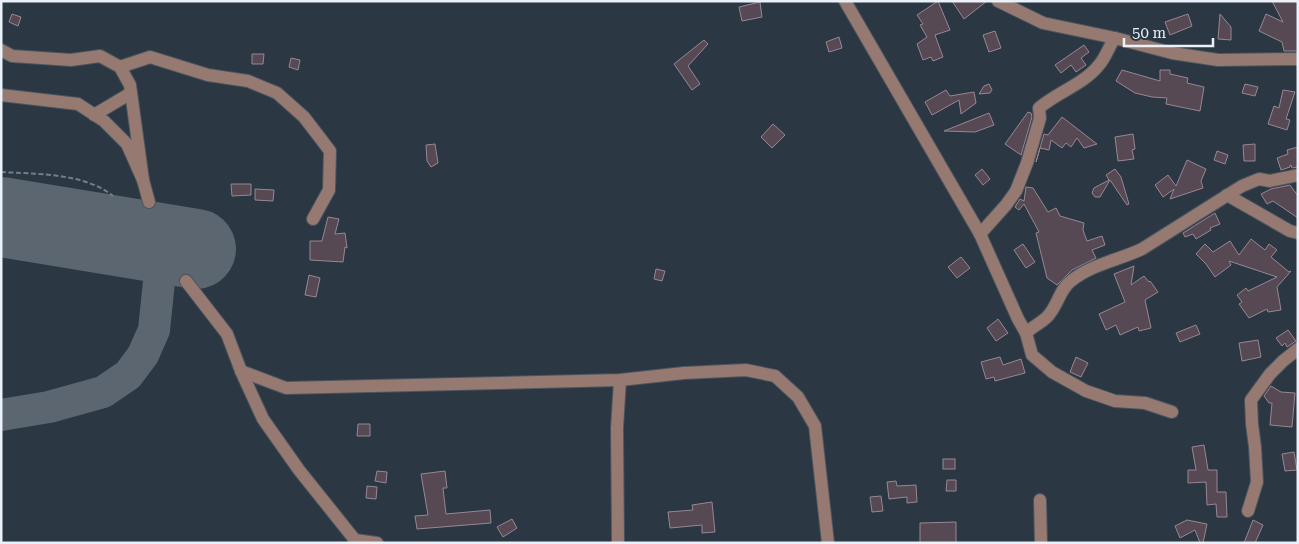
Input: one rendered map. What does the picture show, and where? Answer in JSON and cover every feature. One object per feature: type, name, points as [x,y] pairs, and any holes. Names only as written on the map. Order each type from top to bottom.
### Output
[{"type":"street","points":[[845,1],[980,234],[1018,320],[1026,333],[1032,355],[1052,372],[1086,391],[1115,401],[1145,403],[1172,412]]},
{"type":"street","points":[[998,1],[1043,22],[1172,53],[1218,60],[1298,60]]},
{"type":"street","points":[[980,234],[1006,206],[1016,191],[1040,118],[1039,108],[1092,73],[1101,64],[1115,38]]},
{"type":"street","points":[[1,50],[12,56],[71,60],[100,56],[120,67],[130,85],[143,180],[149,202]]},
{"type":"street","points":[[120,67],[150,57],[208,74],[248,81],[277,93],[304,117],[330,151],[329,190],[313,219]]},
{"type":"street","points":[[94,115],[131,93]]},
{"type":"street","points":[[1,95],[78,104],[104,121],[126,144],[143,180]]},
{"type":"street","points":[[1026,333],[1047,317],[1062,289],[1072,280],[1090,269],[1142,249],[1242,186],[1259,179],[1270,181],[1298,175]]},
{"type":"street","points":[[1228,195],[1290,231],[1298,233]]},
{"type":"street","points":[[186,281],[226,334],[241,371],[268,426],[299,470],[356,541],[377,543]]},
{"type":"street","points":[[1248,511],[1257,482],[1252,400],[1270,374],[1298,350]]},
{"type":"street","points":[[241,371],[286,388],[620,380],[684,373],[746,370],[775,376],[798,397],[815,426],[828,543]]},
{"type":"street","points":[[618,543],[617,428],[620,380]]},
{"type":"street","points":[[1040,500],[1041,543]]},
{"type":"path","points":[[1,172],[62,176],[104,189],[113,196]]},
{"type":"building","points":[[938,1],[950,30],[935,35],[943,57],[933,61],[931,57],[923,60],[917,44],[927,37],[920,25],[923,24],[917,15]]},
{"type":"building","points":[[952,1],[987,1],[964,19]]},
{"type":"building","points":[[1272,1],[1298,1],[1298,51],[1284,51],[1282,42],[1259,31],[1266,14],[1283,22]]},
{"type":"building","points":[[760,2],[762,17],[742,21],[739,7]]},
{"type":"building","points":[[12,14],[21,17],[18,26],[9,22]]},
{"type":"building","points":[[1188,14],[1192,26],[1170,35],[1165,22]]},
{"type":"building","points":[[1220,14],[1231,27],[1231,40],[1218,39]]},
{"type":"building","points":[[995,31],[1001,48],[989,52],[983,35]]},
{"type":"building","points":[[839,37],[842,48],[829,52],[826,42]]},
{"type":"building","points":[[704,40],[708,44],[688,66],[700,84],[692,90],[674,64]]},
{"type":"building","points":[[1084,45],[1089,52],[1081,58],[1086,65],[1076,72],[1071,65],[1061,73],[1055,65]]},
{"type":"building","points":[[252,54],[264,54],[263,64],[252,64]]},
{"type":"building","points":[[291,58],[300,60],[298,70],[289,67]]},
{"type":"building","points":[[1122,70],[1160,81],[1160,70],[1170,70],[1170,74],[1188,78],[1187,83],[1204,87],[1200,111],[1166,104],[1167,98],[1135,93],[1116,81]]},
{"type":"building","points":[[989,84],[992,90],[990,93],[979,94],[984,86]]},
{"type":"building","points":[[1245,84],[1258,87],[1255,96],[1242,93]]},
{"type":"building","points":[[946,90],[950,96],[974,92],[976,103],[961,114],[959,100],[932,115],[925,102]]},
{"type":"building","points":[[1283,90],[1295,92],[1286,119],[1290,120],[1287,130],[1268,124],[1274,106],[1279,108]]},
{"type":"building","points":[[1028,112],[1031,113],[1032,117],[1021,155],[1005,144]]},
{"type":"building","points":[[989,113],[994,125],[975,132],[944,131]]},
{"type":"building","points":[[1062,117],[1097,144],[1084,148],[1077,138],[1071,147],[1066,143],[1062,148],[1051,140],[1049,150],[1040,148],[1044,134],[1048,135]]},
{"type":"building","points":[[773,124],[785,135],[772,148],[761,137]]},
{"type":"building","points":[[1133,134],[1135,149],[1132,150],[1134,159],[1118,161],[1115,137]]},
{"type":"building","points":[[435,144],[438,163],[431,167],[427,161],[426,145]]},
{"type":"building","points":[[1255,144],[1255,161],[1244,161],[1243,145]]},
{"type":"building","points":[[1298,147],[1298,167],[1292,168],[1290,165],[1290,167],[1281,170],[1277,158],[1288,154],[1287,150]]},
{"type":"building","points":[[1217,151],[1228,155],[1225,164],[1214,160]]},
{"type":"building","points":[[1187,160],[1206,169],[1201,181],[1203,188],[1170,199],[1174,189],[1163,197],[1155,185],[1168,175],[1176,186]]},
{"type":"building","points":[[982,169],[990,179],[983,185],[975,175]]},
{"type":"building","points":[[1115,169],[1121,177],[1129,204],[1127,205],[1110,180],[1100,197],[1095,197],[1092,193],[1094,188],[1109,180],[1106,175]]},
{"type":"building","points":[[231,184],[251,184],[251,195],[232,196]]},
{"type":"building","points":[[1290,185],[1298,196],[1298,218],[1273,201],[1267,204],[1261,194],[1271,189]]},
{"type":"building","points":[[1026,187],[1033,188],[1048,212],[1056,208],[1060,216],[1084,223],[1083,230],[1087,241],[1102,236],[1105,245],[1092,250],[1096,258],[1072,270],[1057,285],[1047,278],[1036,233],[1039,232],[1024,204],[1019,210],[1015,207],[1020,199],[1024,201]]},
{"type":"building","points":[[255,189],[274,190],[273,201],[255,200]]},
{"type":"building","points":[[1215,213],[1220,224],[1210,228],[1211,230],[1196,239],[1193,234],[1185,237],[1183,233]]},
{"type":"building","points":[[328,217],[339,219],[335,234],[345,233],[347,248],[345,247],[343,262],[310,260],[310,241],[322,241]]},
{"type":"building","points":[[1251,239],[1265,250],[1269,244],[1277,250],[1271,257],[1289,272],[1291,271],[1277,287],[1281,310],[1268,312],[1267,309],[1249,318],[1239,304],[1242,302],[1237,295],[1246,288],[1248,291],[1277,277],[1229,261],[1231,265],[1215,277],[1196,254],[1205,244],[1213,252],[1230,241],[1239,255]]},
{"type":"building","points":[[1023,244],[1035,262],[1026,268],[1014,250]]},
{"type":"building","points":[[961,257],[970,268],[957,278],[948,267]]},
{"type":"building","points":[[1134,266],[1131,285],[1144,276],[1158,292],[1145,300],[1151,328],[1139,331],[1138,327],[1120,335],[1116,325],[1106,330],[1099,314],[1125,302],[1114,274]]},
{"type":"building","points":[[656,269],[665,271],[662,281],[654,279]]},
{"type":"building","points":[[309,275],[320,278],[316,297],[305,295]]},
{"type":"building","points":[[998,319],[1008,333],[996,341],[987,328]]},
{"type":"building","points":[[1196,325],[1200,334],[1180,342],[1176,333]]},
{"type":"building","points":[[1288,330],[1296,341],[1287,347],[1285,343],[1282,346],[1276,338]]},
{"type":"building","points":[[1258,340],[1261,357],[1242,361],[1239,343]]},
{"type":"building","points":[[1000,357],[1003,365],[1021,359],[1025,373],[995,381],[994,377],[986,379],[981,362]]},
{"type":"building","points":[[1076,357],[1088,363],[1081,377],[1070,372]]},
{"type":"building","points":[[1271,386],[1281,392],[1295,393],[1292,427],[1270,425],[1272,403],[1269,403],[1264,396]]},
{"type":"building","points":[[358,424],[370,424],[370,436],[357,436]]},
{"type":"building","points":[[1204,445],[1208,470],[1217,470],[1217,492],[1226,492],[1227,517],[1217,517],[1216,504],[1207,505],[1206,482],[1188,483],[1188,470],[1196,470],[1192,447]]},
{"type":"building","points":[[1294,452],[1297,470],[1285,471],[1282,454]]},
{"type":"building","points":[[943,459],[955,459],[955,469],[943,469]]},
{"type":"building","points":[[377,471],[387,472],[386,483],[375,481]]},
{"type":"building","points":[[445,471],[447,488],[443,488],[446,514],[490,510],[491,523],[417,529],[415,516],[428,515],[421,474]]},
{"type":"building","points":[[947,480],[956,480],[956,491],[946,491]]},
{"type":"building","points":[[896,481],[897,486],[916,485],[917,502],[907,503],[907,497],[889,499],[887,482]]},
{"type":"building","points":[[367,486],[377,487],[376,499],[366,498]]},
{"type":"building","points":[[881,496],[883,511],[872,512],[870,497]]},
{"type":"building","points":[[712,502],[715,532],[702,533],[702,525],[670,528],[668,512],[693,510],[692,505]]},
{"type":"building","points":[[512,519],[517,528],[503,537],[497,527]]},
{"type":"building","points":[[1187,520],[1207,524],[1203,543],[1200,543],[1195,530],[1180,538],[1175,526]]},
{"type":"building","points":[[1253,520],[1263,525],[1255,543],[1244,543]]},
{"type":"building","points":[[956,522],[956,543],[920,543],[920,523]]},
{"type":"taxiway","points":[[1,415],[49,407],[103,392],[128,375],[143,355],[154,330],[163,243]]},
{"type":"runway","points":[[1,217],[196,249]]}]
